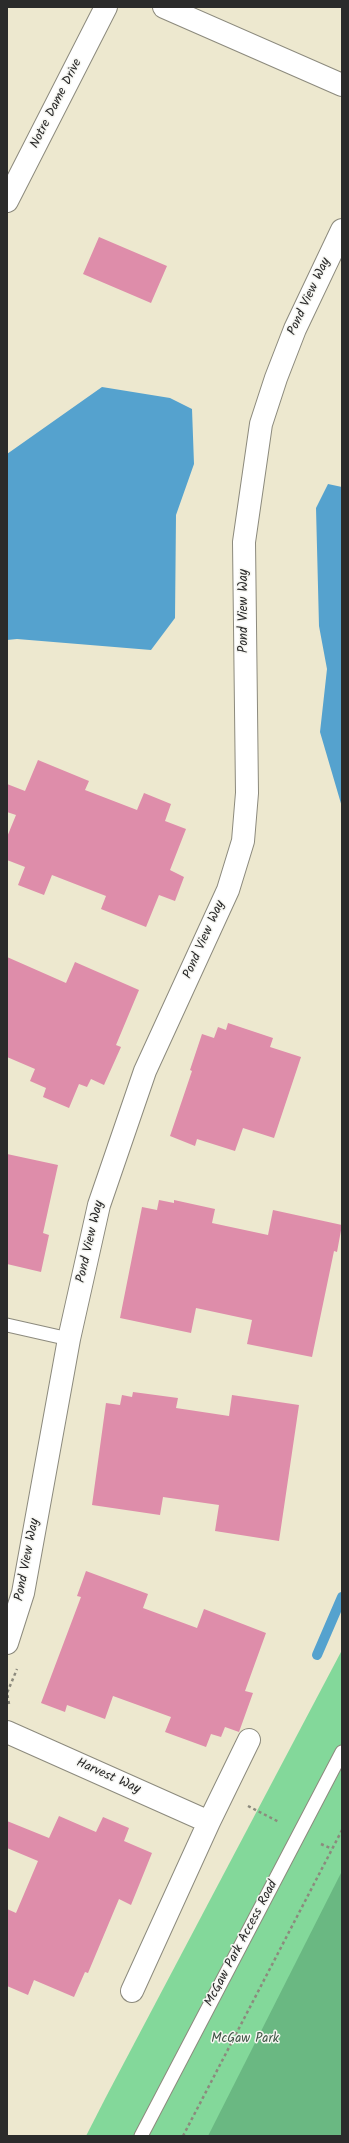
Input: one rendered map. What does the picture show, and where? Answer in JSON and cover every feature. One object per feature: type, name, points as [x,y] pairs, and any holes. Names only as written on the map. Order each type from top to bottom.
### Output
[{"type":"street","name":"Notre Dame Drive","points":[[7,201],[106,7]]},
{"type":"street","points":[[164,7],[342,85]]},
{"type":"street","name":"Pond View Way","points":[[7,1643],[23,1593],[69,1339],[99,1205],[146,1071],[228,890],[243,841],[246,793],[244,542],[261,424],[276,378],[295,329],[342,230]]},
{"type":"street","name":"Harvest Way","points":[[7,1732],[209,1822]]},
{"type":"street","points":[[132,1991],[209,1822],[249,1740]]},
{"type":"lane","points":[[7,1325],[69,1339]]},
{"type":"lane","name":"McGaw Park Access Road","points":[[141,2136],[342,1752]]},
{"type":"path","points":[[10,1710],[7,1693],[20,1664]]},
{"type":"path","points":[[223,1793],[332,1849]]},
{"type":"path","points":[[182,2136],[342,1830]]},
{"type":"green space","name":"McGaw Park","points":[[342,1650],[342,2136],[86,2136],[107,2095]]},
{"type":"green space","points":[[342,1871],[342,2136],[208,2136]]},
{"type":"water","points":[[102,387],[170,398],[192,409],[194,464],[176,515],[175,618],[151,650],[17,639],[7,640],[7,454]]},
{"type":"water","points":[[328,484],[342,487],[342,807],[320,732],[327,669],[319,626],[316,508]]},
{"type":"building","points":[[99,237],[167,266],[151,303],[83,274]]},
{"type":"building","points":[[38,760],[89,781],[85,790],[137,810],[144,793],[171,804],[165,821],[186,829],[170,870],[184,877],[175,901],[159,895],[146,927],[101,909],[106,896],[52,875],[44,895],[18,885],[25,867],[7,860],[7,837],[16,815],[7,812],[7,784],[25,791]]},
{"type":"building","points":[[7,957],[66,983],[75,962],[139,990],[116,1045],[121,1047],[104,1085],[91,1079],[87,1087],[79,1084],[69,1108],[43,1097],[46,1088],[30,1081],[35,1069],[7,1057]]},
{"type":"building","points":[[228,1023],[273,1038],[270,1047],[301,1057],[274,1138],[243,1128],[235,1151],[197,1139],[195,1146],[170,1136],[192,1071],[190,1070],[202,1034],[214,1038],[218,1027],[226,1030]]},
{"type":"building","points":[[7,1154],[58,1165],[43,1233],[49,1235],[41,1272],[7,1264]]},
{"type":"building","points":[[159,1200],[174,1203],[174,1200],[215,1209],[212,1223],[268,1235],[273,1210],[342,1225],[337,1252],[334,1251],[312,1357],[247,1344],[252,1320],[196,1308],[191,1333],[120,1318],[142,1207],[157,1210]]},
{"type":"building","points":[[133,1392],[178,1398],[176,1408],[229,1416],[232,1395],[299,1405],[279,1541],[215,1531],[219,1505],[163,1497],[160,1515],[92,1505],[106,1403],[120,1405],[122,1395],[132,1397]]},
{"type":"building","points":[[86,1571],[148,1594],[143,1608],[197,1628],[204,1609],[266,1633],[245,1691],[253,1693],[239,1732],[225,1727],[221,1737],[211,1734],[206,1747],[165,1732],[171,1717],[113,1696],[105,1719],[67,1705],[65,1712],[41,1703],[81,1597],[77,1596]]},
{"type":"building","points":[[59,1816],[96,1832],[103,1817],[129,1828],[124,1841],[152,1853],[131,1905],[119,1899],[88,1973],[85,1972],[74,1997],[34,1980],[28,1995],[7,1986],[7,1909],[16,1913],[38,1861],[7,1848],[7,1821],[49,1838]]},
{"type":"waterway","points":[[317,1655],[342,1597]]}]
